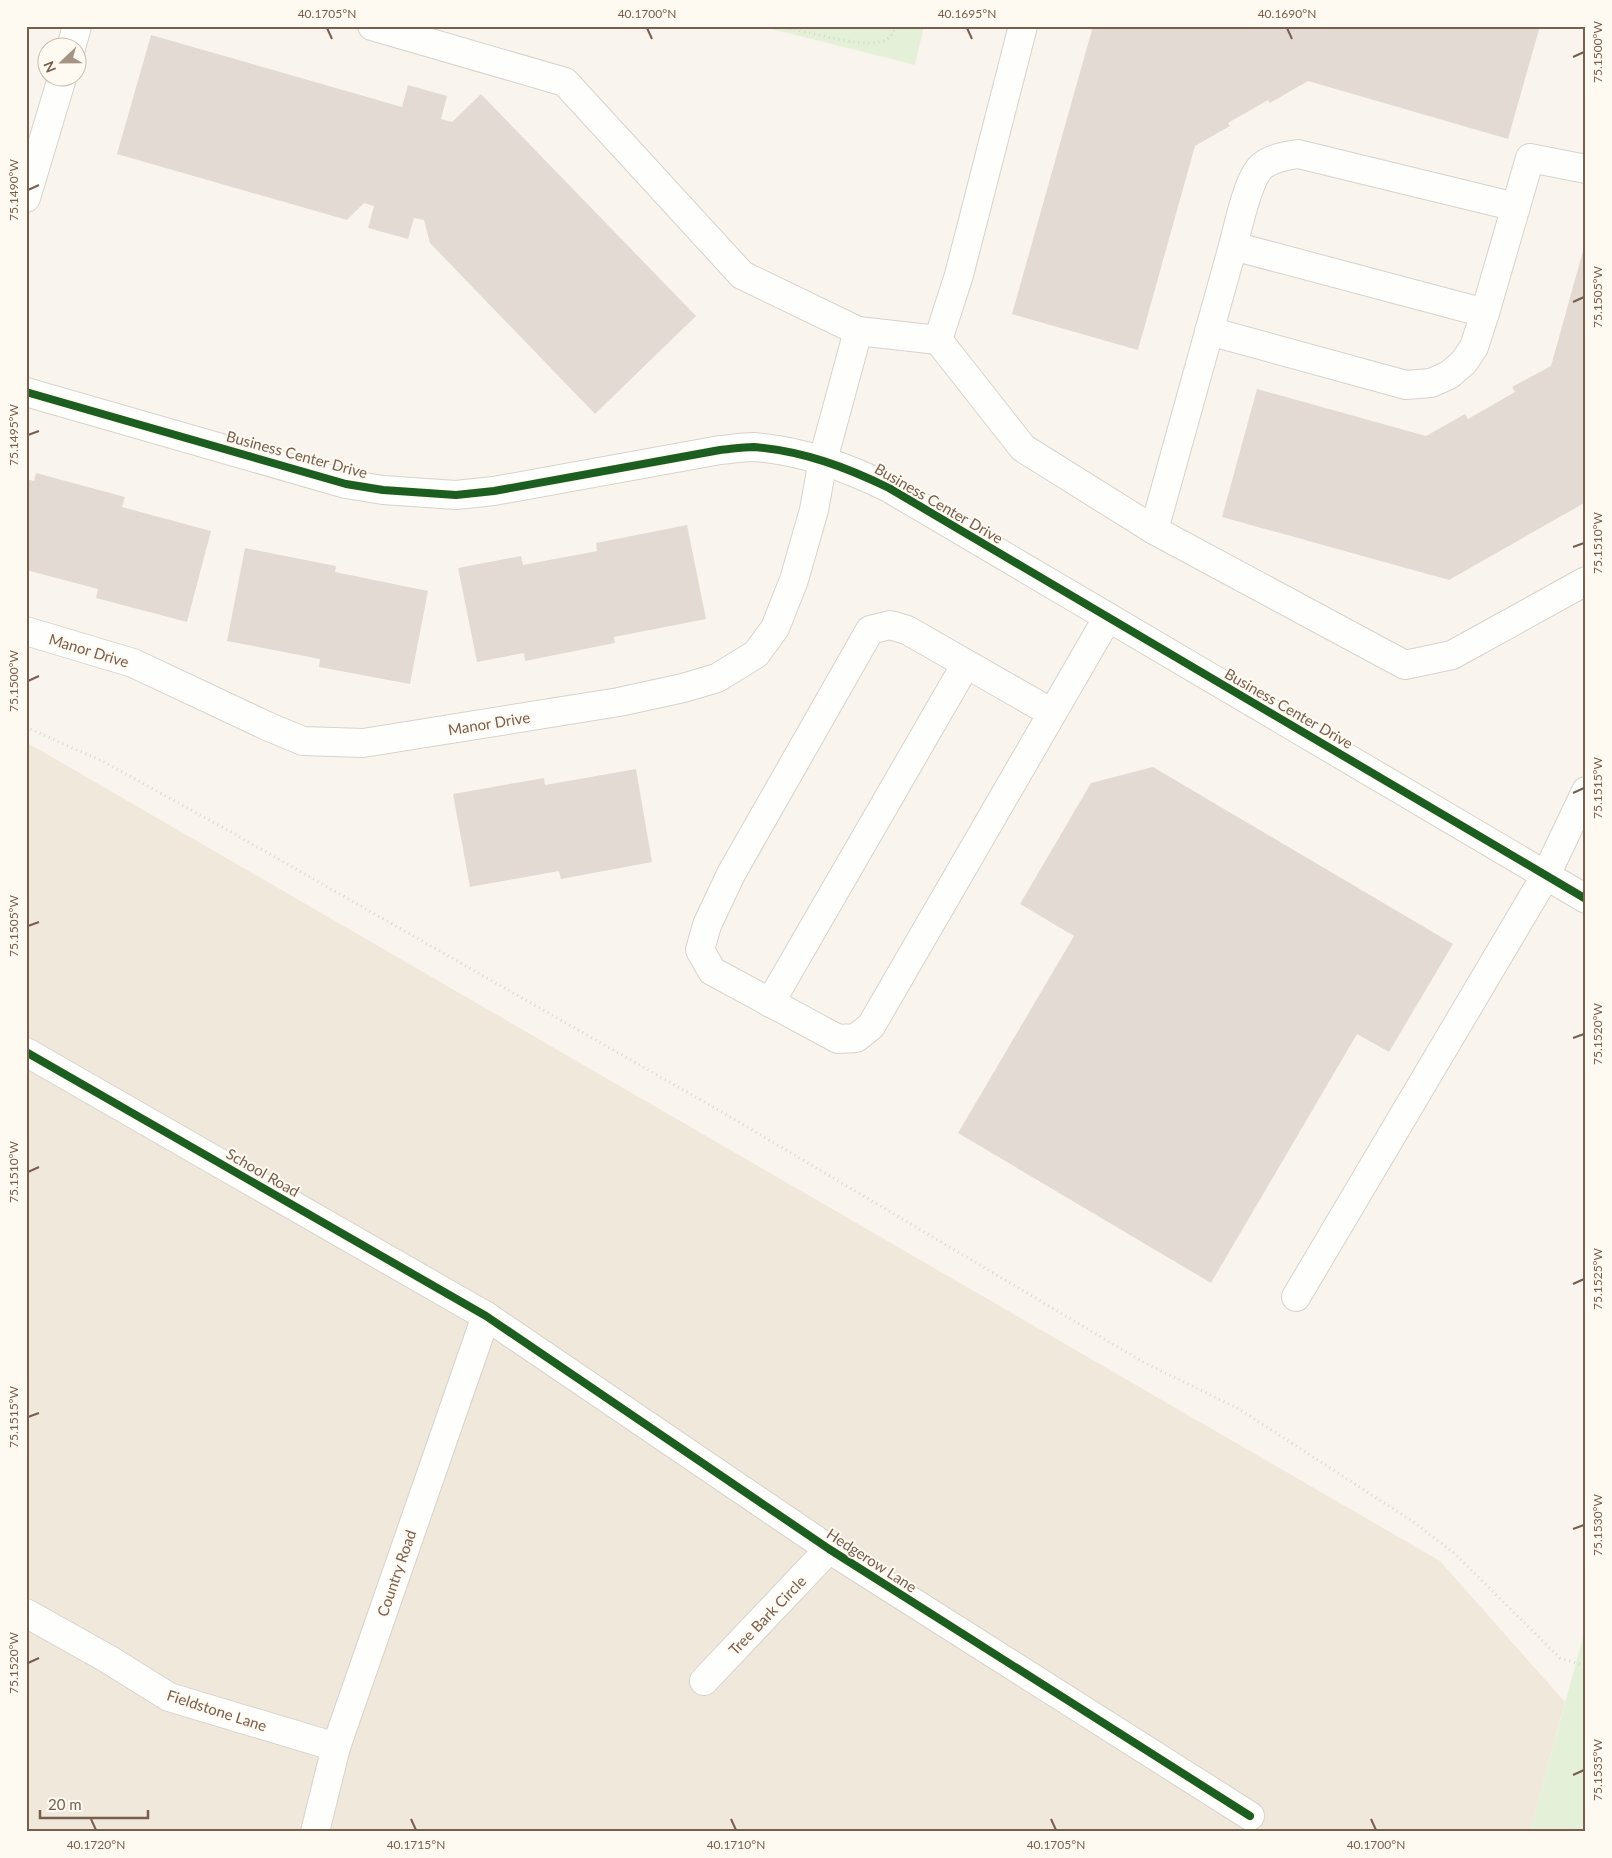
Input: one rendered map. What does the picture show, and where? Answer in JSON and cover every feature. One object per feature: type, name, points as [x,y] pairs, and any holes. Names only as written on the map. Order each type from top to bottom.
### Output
[{"type":"street","points":[[372,26],[565,82],[742,275],[858,331],[938,340],[1023,448],[1154,530],[1405,665],[1452,655],[1586,581]]},
{"type":"street","points":[[938,340],[959,275],[1022,26]]},
{"type":"street","points":[[26,198],[59,88]]},
{"type":"street","points":[[1154,530],[1232,246],[1254,176],[1262,166],[1276,158],[1298,154],[1516,206]]},
{"type":"street","points":[[1209,331],[1406,385],[1431,383],[1449,375],[1464,362],[1474,347],[1530,158],[1586,169]]},
{"type":"street","points":[[1232,246],[1485,313]]},
{"type":"street","name":"Manor Drive","points":[[26,631],[134,663],[269,727],[303,741],[363,743],[619,702],[683,688],[717,678],[756,654],[775,628],[794,580],[814,510],[822,460],[858,331]]},
{"type":"street","name":"Business Center Drive","points":[[26,392],[337,481],[384,490],[456,495],[494,491],[720,450],[753,447],[791,452],[822,460],[889,488],[1586,899]]},
{"type":"street","points":[[1052,713],[907,630],[890,625],[870,630],[731,874],[705,933],[700,950],[712,971],[838,1039],[856,1038],[871,1026],[1108,617]]},
{"type":"street","points":[[770,1002],[966,664]]},
{"type":"street","points":[[1296,1297],[1546,875],[1586,792]]},
{"type":"street","name":"School Road","points":[[26,1052],[486,1316]]},
{"type":"street","name":"Hedgerow Lane","points":[[486,1316],[830,1549],[1250,1816]]},
{"type":"street","name":"Country Road","points":[[315,1832],[336,1747],[486,1316]]},
{"type":"street","name":"Tree Bark Circle","points":[[704,1681],[830,1549]]},
{"type":"street","name":"Fieldstone Lane","points":[[26,1613],[108,1659],[169,1697],[336,1747]]},
{"type":"path","points":[[780,26],[862,44],[882,42],[893,35],[896,26]]},
{"type":"path","points":[[26,727],[104,762],[231,832],[722,1112],[1145,1362],[1239,1409],[1412,1521],[1454,1553],[1560,1658],[1586,1666]]},
{"type":"shaded area","points":[[26,742],[1440,1561],[1565,1702],[1530,1832],[26,1832]]},
{"type":"green space","points":[[759,26],[924,26],[915,65]]},
{"type":"green space","points":[[1586,1626],[1586,1832],[1530,1832]]},
{"type":"building","points":[[1093,26],[1540,26],[1508,139],[1308,81],[1270,103],[1268,100],[1228,123],[1230,126],[1195,146],[1138,350],[1012,314]]},
{"type":"building","points":[[151,35],[402,107],[408,85],[447,96],[441,119],[452,122],[481,94],[696,316],[595,414],[430,243],[424,220],[414,218],[408,239],[368,228],[374,206],[364,203],[347,220],[117,154]]},
{"type":"building","points":[[1586,240],[1586,502],[1449,580],[1222,517],[1257,389],[1426,436],[1465,414],[1468,419],[1515,392],[1512,387],[1551,366]]},
{"type":"building","points":[[36,473],[125,497],[122,507],[211,531],[187,622],[96,598],[98,589],[26,570],[26,479],[34,481]]},
{"type":"building","points":[[687,525],[706,619],[614,637],[615,643],[525,661],[524,653],[477,662],[458,568],[521,556],[523,565],[597,551],[596,543]]},
{"type":"building","points":[[245,548],[336,566],[335,572],[428,591],[410,684],[319,667],[320,659],[227,641]]},
{"type":"building","points":[[1153,767],[1453,944],[1389,1052],[1357,1034],[1211,1283],[958,1133],[1074,936],[1020,904],[1091,783]]},
{"type":"building","points":[[636,769],[652,862],[561,879],[559,871],[470,887],[453,794],[544,778],[545,785]]},
{"type":"cycle path","points":[[26,392],[346,484],[383,490],[456,495],[494,491],[720,450],[746,447],[790,452],[824,461],[857,473],[889,488],[1586,899]]},
{"type":"cycle path","points":[[26,1052],[486,1316],[829,1549],[1250,1816]]}]
